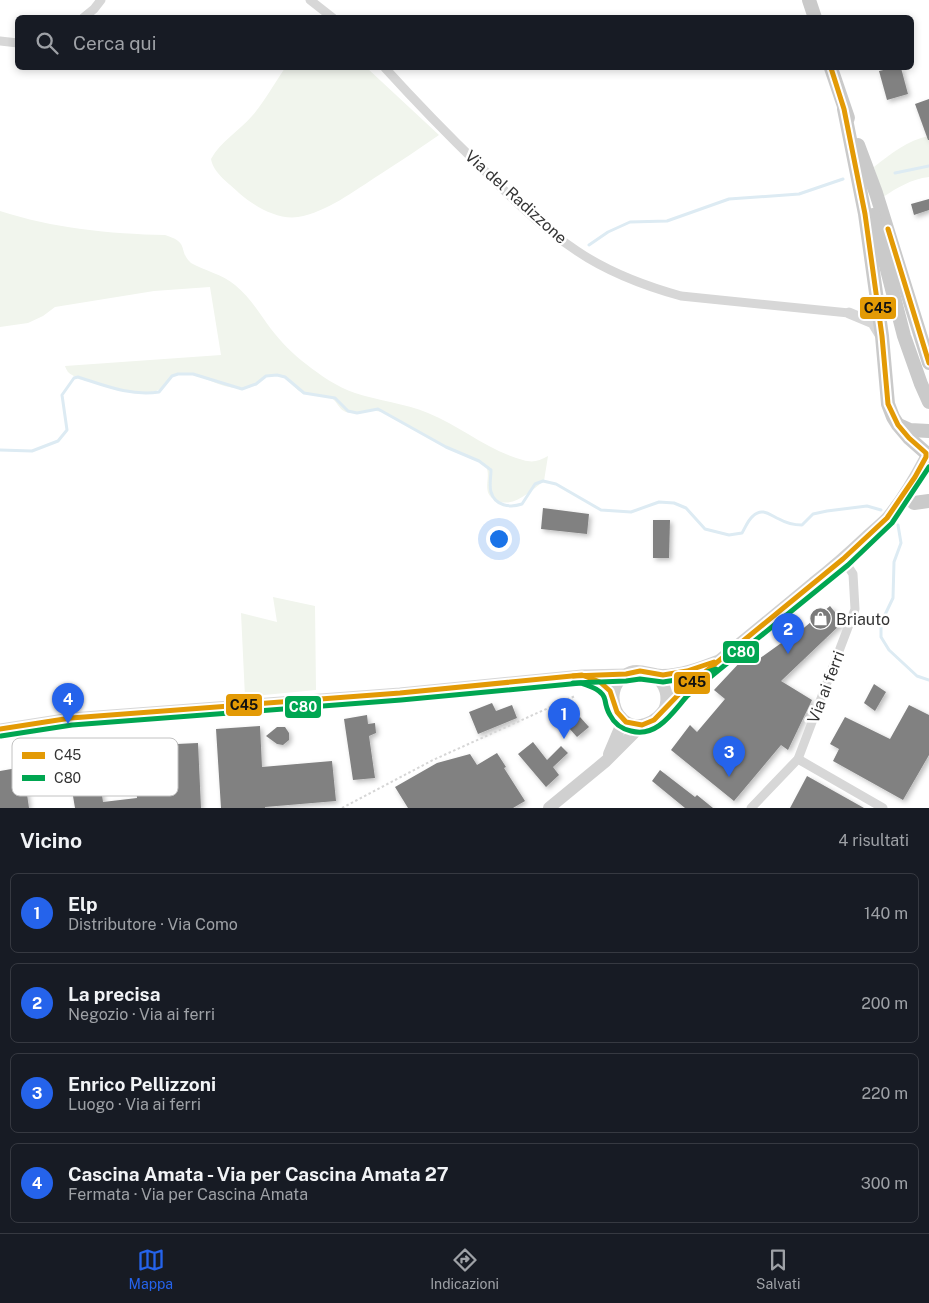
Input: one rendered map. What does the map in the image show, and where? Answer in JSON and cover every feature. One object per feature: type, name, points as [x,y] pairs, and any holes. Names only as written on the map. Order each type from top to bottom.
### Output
[{"type":"main road","points":[[809,0],[814,15]]},
{"type":"main road","points":[[832,70],[862,172],[912,362],[929,402]]},
{"type":"main road","points":[[844,108],[865,214],[882,336],[888,404],[898,425],[928,455],[887,518]]},
{"type":"main road","points":[[844,108],[876,193],[929,362]]},
{"type":"main road","points":[[898,425],[910,430],[929,431]]},
{"type":"main road","points":[[549,808],[606,761],[642,725],[654,720],[673,699],[843,558],[887,518],[929,496]]},
{"type":"main road","points":[[914,503],[929,501]]},
{"type":"main road","points":[[642,725],[626,722],[620,717],[613,704],[615,686],[626,674],[640,670],[663,675],[681,672],[720,660]]},
{"type":"main road","points":[[654,674],[661,680],[666,691],[667,703],[664,710]]},
{"type":"main road","points":[[606,761],[618,735],[620,717]]},
{"type":"street","points":[[87,15],[101,0]]},
{"type":"street","points":[[310,0],[329,15]]},
{"type":"street","points":[[0,40],[15,42]]},
{"type":"street","name":"Via del Radizzone","points":[[388,70],[427,114],[503,189],[549,231],[578,252],[612,270],[657,290],[681,296],[850,312]]},
{"type":"street","points":[[850,312],[878,309]]},
{"type":"street","points":[[850,312],[873,323],[882,336]]},
{"type":"street","name":"Via ai ferri","points":[[751,808],[798,759],[856,609],[853,574],[843,558]]},
{"type":"street","points":[[0,729],[71,718],[400,693],[582,675],[626,674]]},
{"type":"street","points":[[582,675],[600,682],[613,696]]},
{"type":"street","points":[[798,759],[884,808]]},
{"type":"path","points":[[342,808],[433,760],[575,696]]},
{"type":"shaded area","points":[[284,70],[369,70],[439,135],[330,206],[298,217],[282,216],[266,211],[245,198],[218,174],[211,159],[225,141],[257,110]]},
{"type":"shaded area","points":[[929,136],[929,177],[910,182],[883,197],[874,167],[906,144]]},
{"type":"shaded area","points":[[0,211],[61,226],[123,233],[165,235],[173,238],[181,244],[191,263],[225,278],[240,290],[283,343],[301,360],[323,376],[355,393],[410,407],[440,418],[486,445],[510,456],[533,461],[548,456],[544,481],[530,492],[512,502],[507,503],[493,499],[487,488],[487,470],[485,465],[479,461],[385,413],[370,410],[354,413],[347,412],[342,410],[331,398],[302,393],[281,376],[271,375],[248,387],[235,388],[196,376],[180,374],[173,377],[156,391],[138,393],[111,389],[74,376],[68,372],[65,366],[221,355],[210,287],[154,291],[55,307],[43,316],[28,323],[0,327]]},
{"type":"shaded area","points":[[273,597],[315,606],[316,690],[245,697],[241,613],[277,622]]},
{"type":"building","points":[[902,70],[908,94],[887,100],[879,71]]},
{"type":"building","points":[[929,99],[929,140],[928,140],[915,104]]},
{"type":"building","points":[[929,199],[929,210],[914,215],[911,204]]},
{"type":"building","points":[[543,508],[589,514],[587,534],[541,529]]},
{"type":"building","points":[[653,520],[670,520],[669,558],[653,558]]},
{"type":"building","points":[[830,606],[843,622],[781,681],[812,700],[788,750],[781,745],[734,801],[671,750],[690,725],[697,732],[725,699],[714,690],[743,659],[752,664],[799,632]]},
{"type":"building","points":[[874,684],[886,692],[875,711],[864,703]]},
{"type":"building","points":[[492,703],[496,711],[512,705],[517,718],[478,734],[469,712]]},
{"type":"building","points":[[909,705],[929,715],[929,755],[903,800],[833,761],[839,749],[830,744],[845,717],[890,739]]},
{"type":"building","points":[[367,715],[368,724],[375,723],[376,733],[369,736],[375,778],[353,780],[344,719]]},
{"type":"building","points":[[580,717],[589,727],[577,737],[568,727]]},
{"type":"building","points":[[260,726],[262,767],[332,761],[336,801],[265,808],[221,808],[216,729]]},
{"type":"building","points":[[277,727],[285,727],[289,733],[289,740],[283,745],[277,744],[266,736]]},
{"type":"building","points":[[533,742],[547,760],[561,746],[568,753],[553,767],[559,775],[546,787],[518,754]]},
{"type":"building","points":[[198,743],[201,808],[75,808],[73,796],[102,796],[103,802],[137,798],[137,796],[178,796],[178,744]]},
{"type":"building","points":[[497,753],[506,767],[504,768],[525,801],[513,808],[408,808],[395,787],[437,763],[470,754],[477,765]]},
{"type":"building","points":[[12,769],[12,796],[27,796],[29,808],[0,808],[0,771]]},
{"type":"building","points":[[660,770],[695,797],[697,795],[713,808],[685,808],[652,781]]},
{"type":"building","points":[[807,776],[864,808],[790,808]]},
{"type":"waterway","points":[[895,173],[929,166]]},
{"type":"waterway","points":[[589,245],[608,232],[630,222],[667,221],[729,199],[799,194],[843,179]]},
{"type":"waterway","points":[[0,450],[32,451],[58,441],[67,430],[62,395],[74,378],[78,377],[108,387],[148,393],[159,392],[172,376],[178,374],[193,374],[242,389],[256,384],[266,376],[277,375],[285,377],[304,393],[335,398],[348,411],[357,413],[378,409],[446,447],[479,461],[491,470],[490,484],[493,497],[499,503],[508,506],[522,504],[535,484],[543,481],[556,484],[601,510],[631,512],[659,502],[674,503],[686,508],[705,529],[729,535],[742,533],[751,518],[760,512],[787,523],[802,525],[813,514],[827,511],[867,506],[881,510]]},
{"type":"waterway","points":[[898,525],[901,543],[894,562],[893,598],[881,623],[881,637],[889,650],[917,676],[929,680]]},
{"type":"transit line","name":"C45","points":[[0,729],[71,718],[400,693],[582,675],[600,682],[610,691],[617,712],[626,722],[642,725],[654,720],[682,691],[843,559],[887,518],[915,477],[926,457],[926,453],[898,425],[888,404],[882,336],[865,214],[844,109],[832,70]]},
{"type":"transit line","name":"C45","points":[[888,229],[929,363]]},
{"type":"transit line","name":"C80","points":[[1,736],[72,725],[401,700],[581,683],[596,689],[602,694],[614,721],[624,729],[640,732],[649,731],[670,716],[687,696],[848,565],[892,523],[929,467]]},
{"type":"transit line","name":"C45","points":[[573,676],[626,674],[640,671],[663,675],[687,671],[714,662]]},
{"type":"transit line","name":"C80","points":[[573,683],[640,679],[663,682],[689,678],[716,669]]},
{"type":"place","name":"Briauto","points":[[820,619]]},
{"type":"place","name":"La precisa","points":[[788,654]]},
{"type":"place","name":"Cascina Amata - Via per Cascina Amata 27","points":[[68,724]]},
{"type":"place","name":"Elp","points":[[564,739]]},
{"type":"place","name":"Enrico Pellizzoni","points":[[729,777]]}]
